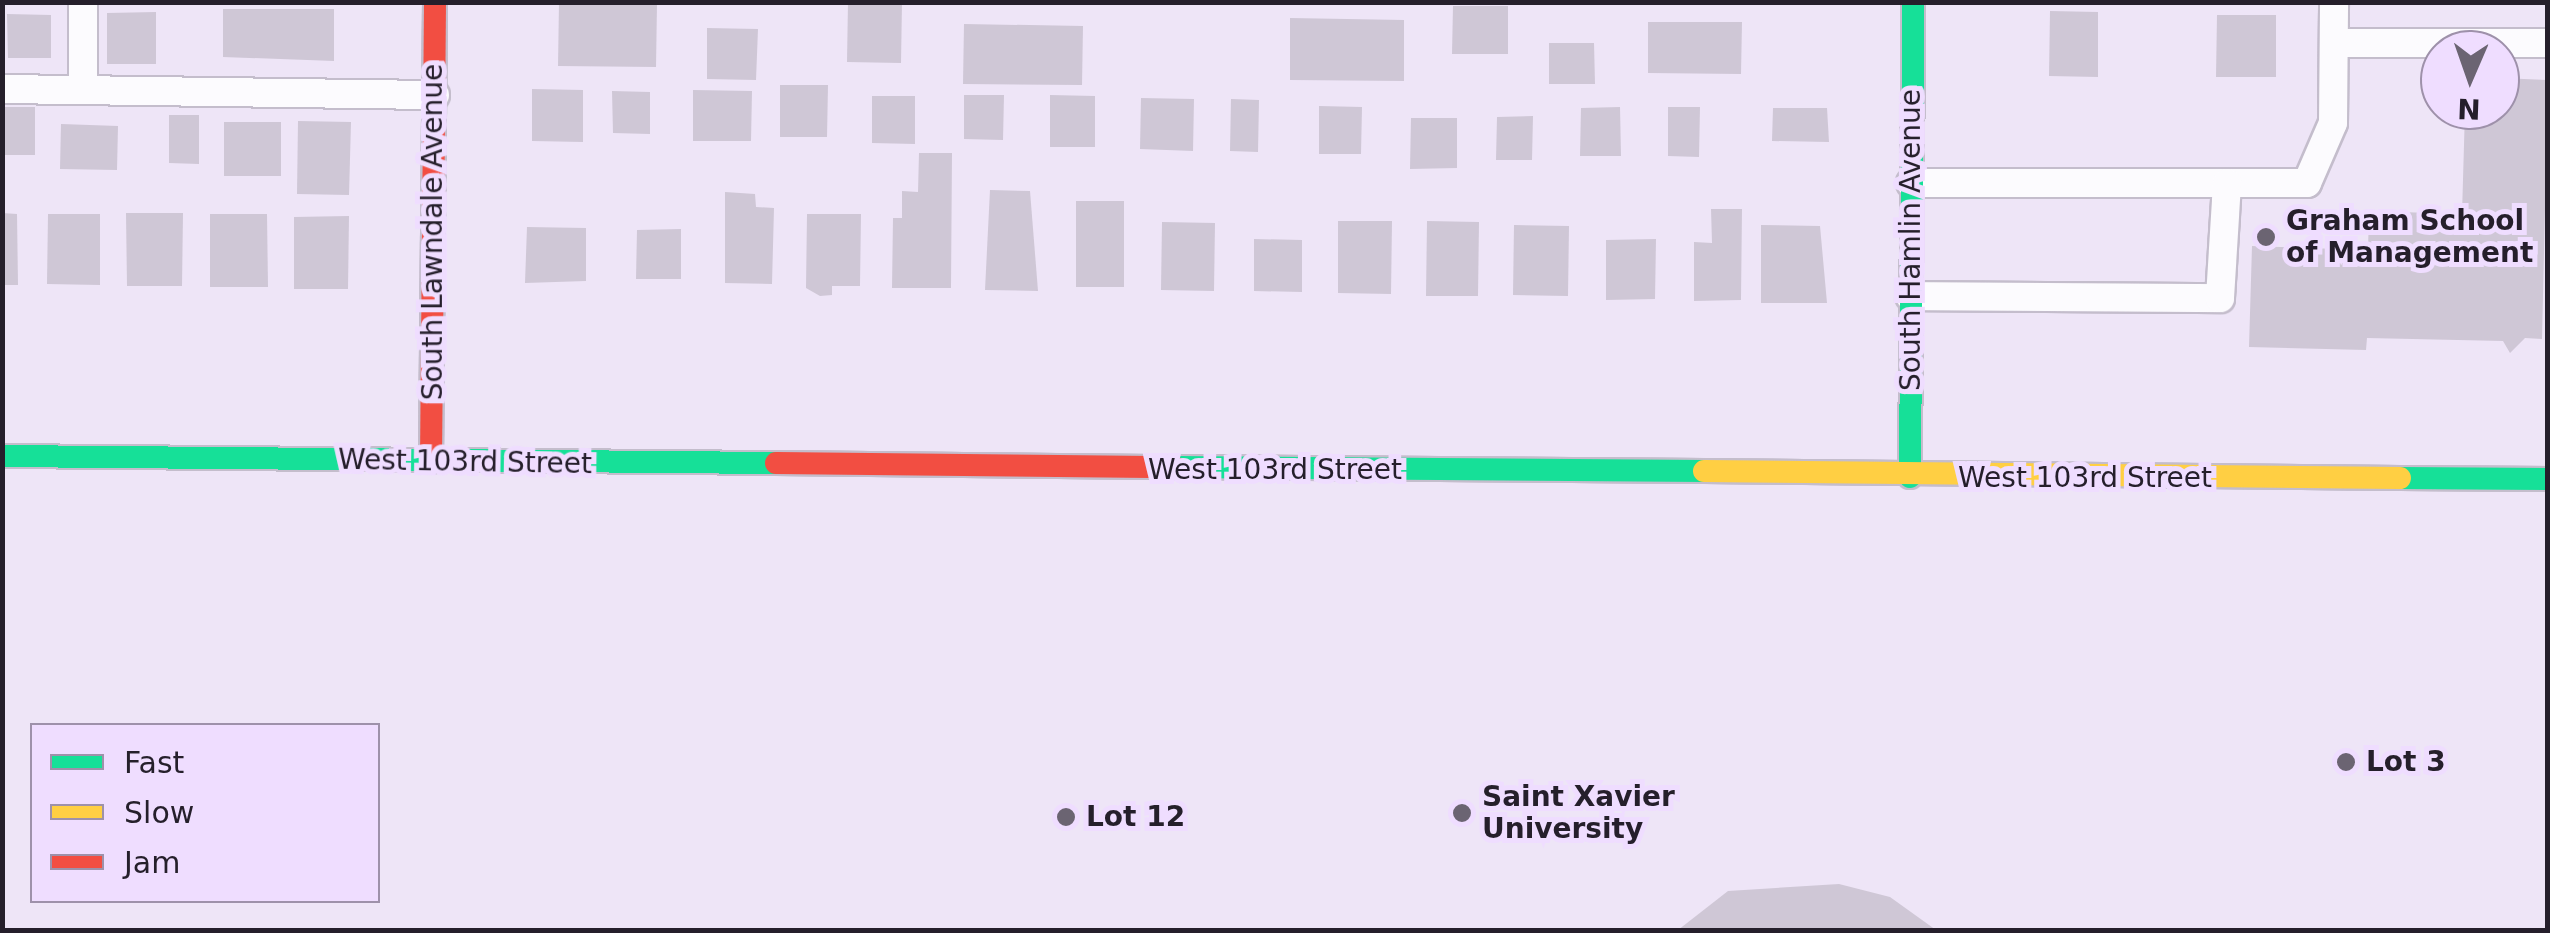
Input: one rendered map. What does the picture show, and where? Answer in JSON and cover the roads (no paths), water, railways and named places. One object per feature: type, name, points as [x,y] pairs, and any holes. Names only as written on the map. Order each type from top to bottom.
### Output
[{"type":"main road","name":"South Lawndale Avenue","points":[[432,462],[435,2]]},
{"type":"main road","name":"South Hamlin Avenue","points":[[1910,477],[1912,2]]},
{"type":"main road","name":"West 103rd Street","points":[[2,456],[1910,477],[2548,479]]},
{"type":"lane","points":[[83,2],[83,90]]},
{"type":"lane","points":[[1912,182],[2307,183],[2334,124],[2334,2]]},
{"type":"lane","points":[[2334,43],[2548,43]]},
{"type":"lane","points":[[2,89],[434,95]]},
{"type":"lane","points":[[1910,296],[2220,298],[2227,183]]},
{"type":"place","name":"Graham School of Management","points":[[2266,237]]},
{"type":"place","name":"Lot 3","points":[[2346,762]]},
{"type":"place","name":"Saint Xavier University","points":[[1462,813]]},
{"type":"place","name":"Lot 12","points":[[1066,817]]}]
